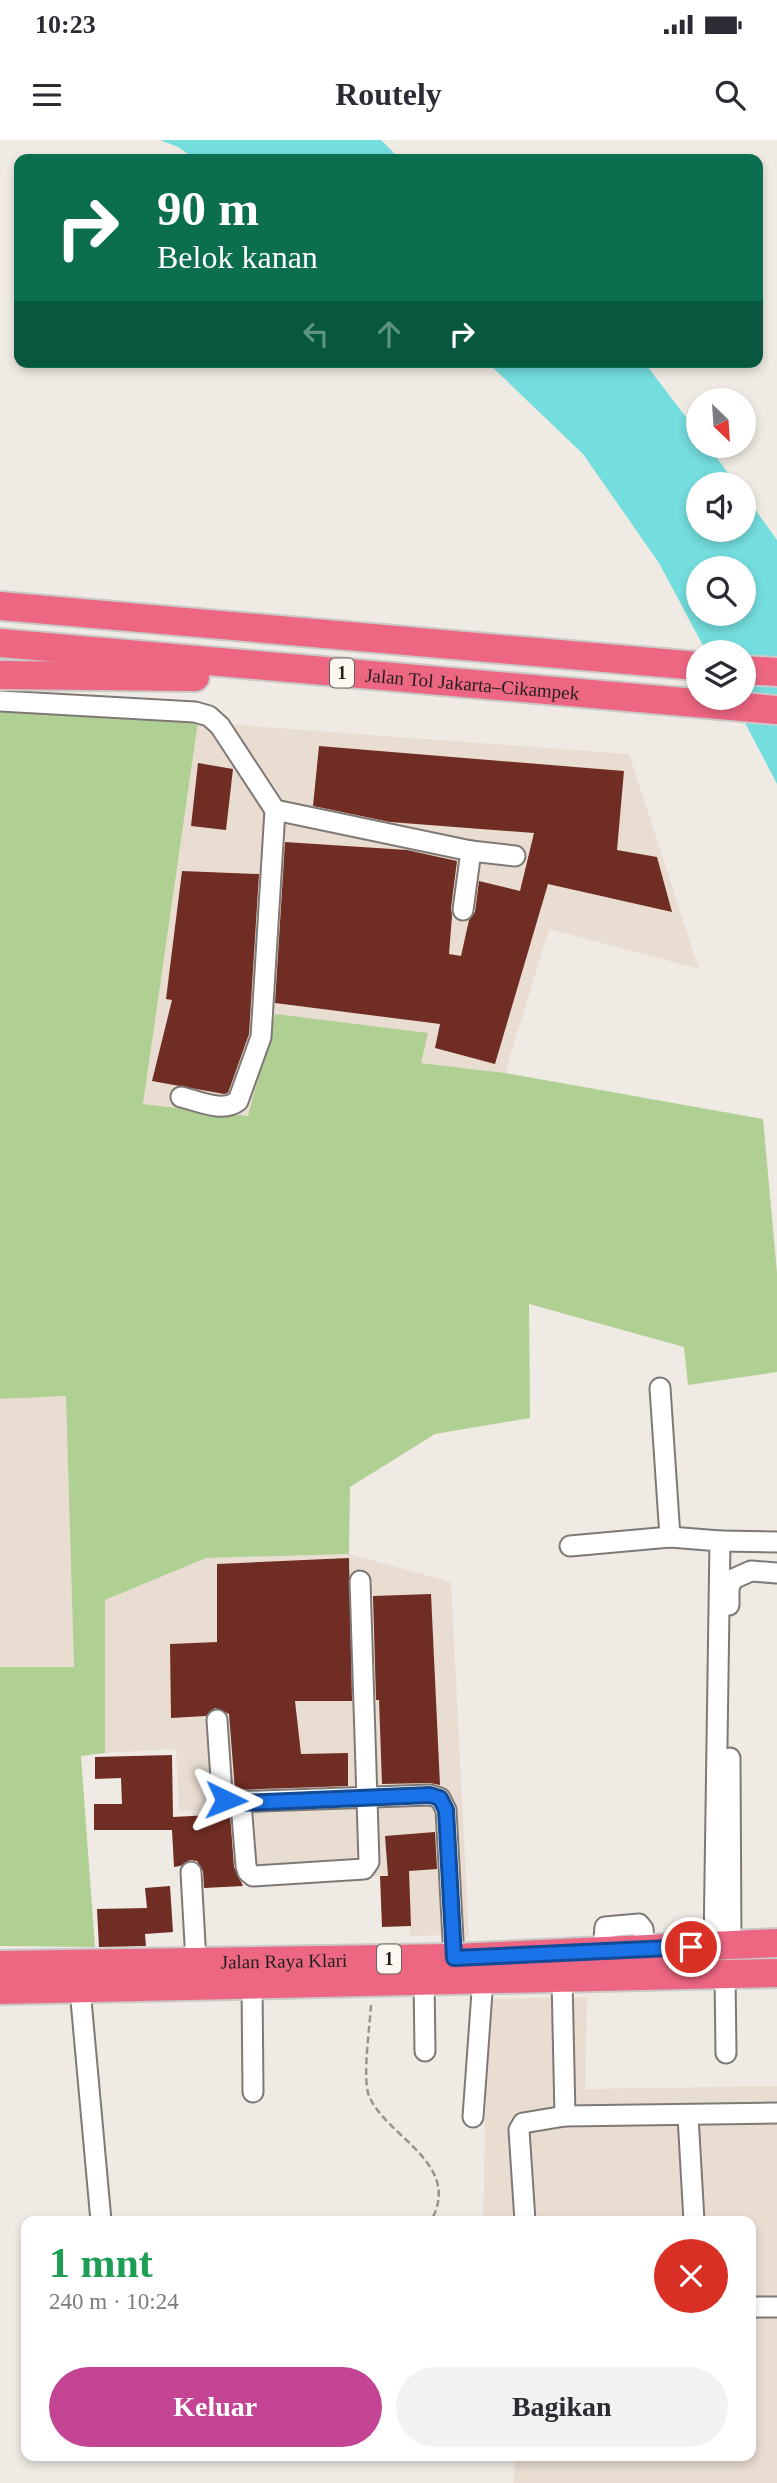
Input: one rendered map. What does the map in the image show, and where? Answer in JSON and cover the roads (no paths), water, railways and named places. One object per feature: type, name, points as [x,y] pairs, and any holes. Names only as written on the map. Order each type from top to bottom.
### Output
[{"type":"highway","name":"Jalan Tol Jakarta–Cikampek","points":[[0,606],[686,665]]},
{"type":"highway","name":"Jalan Tol Jakarta–Cikampek","points":[[0,643],[777,710]]},
{"type":"highway","points":[[756,671],[777,672]]},
{"type":"highway","points":[[0,675],[397,678]]},
{"type":"highway","name":"Jalan Raya Klari","points":[[0,1965],[454,1958],[777,1943]]},
{"type":"highway","name":"Jalan Raya Klari","points":[[0,1990],[777,1973]]},
{"type":"street","points":[[0,701],[195,712],[209,716],[220,726],[275,810],[261,1037],[238,1101],[223,1107],[181,1097]]},
{"type":"street","points":[[275,810],[471,851],[515,856]]},
{"type":"street","points":[[463,910],[471,851]]},
{"type":"street","points":[[660,1388],[670,1536]]},
{"type":"street","points":[[570,1546],[670,1536],[720,1541],[776,1542]]},
{"type":"street","points":[[720,1541],[722,1946]]},
{"type":"street","points":[[722,1946],[729,1588],[733,1579],[741,1573],[777,1573]]},
{"type":"street","points":[[241,1803],[248,1872],[253,1876],[358,1870],[368,1866],[360,1581]]},
{"type":"street","points":[[217,1720],[222,1794],[226,1800],[241,1803],[367,1796],[430,1795],[440,1798],[444,1804],[454,1958]]},
{"type":"street","points":[[191,1872],[196,1962]]},
{"type":"street","points":[[725,1974],[726,2053]]},
{"type":"street","points":[[473,2117],[483,1978]]},
{"type":"street","points":[[562,1978],[565,2116]]},
{"type":"street","points":[[424,1980],[425,2051]]},
{"type":"street","points":[[252,1983],[254,2092]]},
{"type":"street","points":[[80,1989],[101,2216]]},
{"type":"street","points":[[525,2216],[519,2130],[523,2123],[565,2116],[777,2113]]},
{"type":"street","points":[[688,2116],[694,2216]]},
{"type":"street","points":[[756,2307],[777,2307]]},
{"type":"water","points":[[160,140],[381,140],[395,154],[188,154]]},
{"type":"water","points":[[493,368],[649,368],[686,417],[686,458],[717,458],[727,472],[686,472],[686,542],[756,542],[756,511],[777,540],[777,784],[738,710],[756,710],[756,640],[700,640],[693,626],[756,626],[756,556],[686,556],[686,614],[659,563],[583,454]]}]
